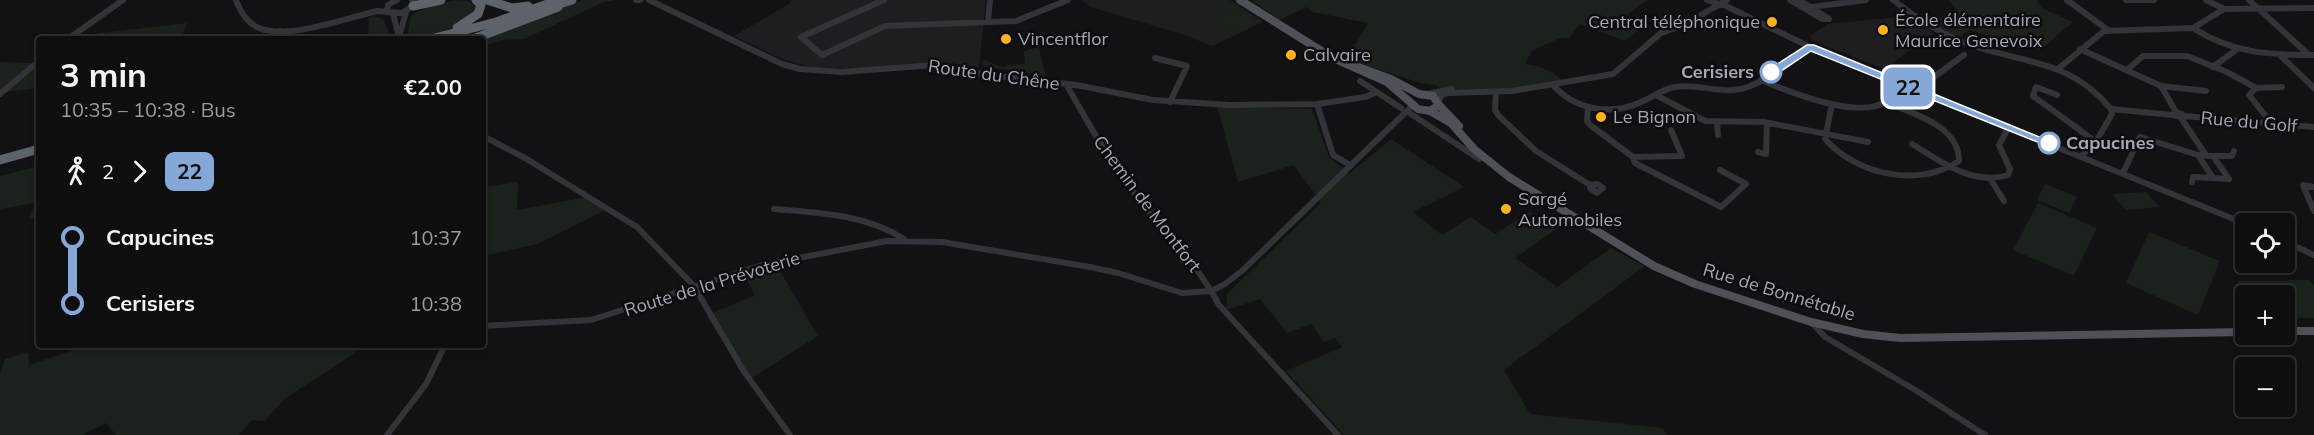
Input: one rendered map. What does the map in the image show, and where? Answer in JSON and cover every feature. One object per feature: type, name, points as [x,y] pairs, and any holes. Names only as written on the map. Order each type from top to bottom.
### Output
[{"type":"highway","points":[[411,5],[426,0]]},
{"type":"highway","points":[[411,5],[441,0]]},
{"type":"highway","points":[[433,36],[473,20],[481,8],[476,0]]},
{"type":"highway","points":[[487,0],[512,8],[554,0]]},
{"type":"highway","points":[[442,36],[496,22],[559,0]]},
{"type":"highway","points":[[458,36],[572,0]]},
{"type":"highway","points":[[481,36],[572,0]]},
{"type":"highway","points":[[0,154],[36,145]]},
{"type":"highway","points":[[0,160],[36,150]]},
{"type":"main road","points":[[1240,0],[1331,57],[1387,82],[1412,104],[1450,123],[1481,157]]},
{"type":"main road","points":[[1331,57],[1435,98],[1451,115],[1481,157]]},
{"type":"main road","points":[[1412,104],[1413,96],[1422,94]]},
{"type":"main road","points":[[1427,111],[1439,103]]},
{"type":"main road","name":"Rue de Bonnétable","points":[[1481,157],[1654,266],[1695,284],[1811,322],[1863,334],[1900,338],[2235,332]]},
{"type":"main road","points":[[2295,332],[2314,331]]},
{"type":"street","points":[[72,36],[123,0]]},
{"type":"street","points":[[236,0],[243,15],[256,26],[280,31],[377,11],[390,13],[411,5]]},
{"type":"street","points":[[339,19],[388,5],[396,0]]},
{"type":"street","name":"Route du Chêne","points":[[649,0],[782,64],[800,69],[854,72],[904,65],[935,65],[1170,102],[1260,106],[1317,104],[1365,97],[1377,92]]},
{"type":"street","points":[[884,0],[801,37],[822,55],[885,26],[1020,21],[1068,0]]},
{"type":"street","points":[[988,22],[990,0]]},
{"type":"street","points":[[1707,0],[1721,4],[1810,48],[2235,219]]},
{"type":"street","points":[[1439,103],[1442,95],[1448,93],[1496,92],[1553,85],[1612,74],[1661,33],[1684,25],[1727,0]]},
{"type":"street","points":[[1790,0],[1808,8],[1866,0]]},
{"type":"street","points":[[1799,0],[1808,8]]},
{"type":"street","points":[[1893,0],[1938,31],[1970,45],[2059,68],[2088,85],[2111,109],[2112,114],[2096,142],[2081,156]]},
{"type":"street","points":[[2067,0],[2108,30]]},
{"type":"street","points":[[2126,0],[2154,0]]},
{"type":"street","points":[[2206,0],[2224,9],[2314,8]]},
{"type":"street","points":[[2249,0],[2312,55]]},
{"type":"street","points":[[388,5],[398,36]]},
{"type":"street","points":[[400,36],[411,5]]},
{"type":"street","points":[[2193,28],[2224,9]]},
{"type":"street","points":[[2306,9],[2314,16]]},
{"type":"street","points":[[2059,68],[2094,37],[2108,30],[2193,28],[2236,50],[2254,54],[2312,55]]},
{"type":"street","points":[[276,36],[280,31]]},
{"type":"street","points":[[1553,85],[1570,101],[1588,108],[1623,107],[1636,104],[1670,88],[1685,86],[1740,90],[1761,80],[1810,48]]},
{"type":"street","points":[[2080,49],[2161,86],[2206,91]]},
{"type":"street","points":[[2213,67],[2236,50]]},
{"type":"street","points":[[1916,90],[1964,55]]},
{"type":"street","points":[[2127,70],[2147,55],[2187,56],[2254,84],[2256,88]]},
{"type":"street","points":[[2280,55],[2314,88]]},
{"type":"street","points":[[1155,58],[1187,66],[1170,102]]},
{"type":"street","points":[[0,94],[36,64]]},
{"type":"street","points":[[1761,80],[1832,104],[1866,107],[1885,102],[1900,83]]},
{"type":"street","points":[[1360,81],[1401,108]]},
{"type":"street","name":"Chemin de Montfort","points":[[1066,84],[1089,128],[1111,160],[1137,197],[1206,280],[1218,305],[1338,435]]},
{"type":"street","points":[[2161,86],[2175,113]]},
{"type":"street","points":[[2057,95],[2036,87],[2033,96],[2096,142]]},
{"type":"street","points":[[2256,88],[2282,87]]},
{"type":"street","points":[[2256,88],[2249,95],[2272,124]]},
{"type":"street","points":[[1422,94],[1448,89],[1478,92]]},
{"type":"street","points":[[1496,92],[1495,110],[1498,114],[1536,151],[1590,185]]},
{"type":"street","points":[[1656,95],[1693,117],[1717,122],[1767,123],[1868,142]]},
{"type":"street","points":[[1832,104],[1825,139],[1830,148],[1840,155],[1888,173],[1917,177],[1935,175],[1953,167],[1961,156],[1947,133],[1934,124],[1885,102]]},
{"type":"street","points":[[1317,104],[1333,155],[1350,165]]},
{"type":"street","points":[[1211,291],[1226,284],[1243,270],[1412,104]]},
{"type":"street","points":[[1588,108],[1587,120],[1590,125],[1634,157],[1682,156],[1671,130]]},
{"type":"street","points":[[2111,109],[2175,113],[2182,117],[2229,179],[2193,177],[2192,182]]},
{"type":"street","points":[[1399,119],[1427,111]]},
{"type":"street","points":[[1411,114],[1481,157]]},
{"type":"street","name":"Rue du Golf","points":[[2182,117],[2314,128]]},
{"type":"street","points":[[1717,122],[1718,135]]},
{"type":"street","points":[[1758,152],[1766,154],[1767,123]]},
{"type":"street","points":[[1912,144],[1972,176],[1991,180],[2008,175],[2010,169],[2008,161],[2000,145],[2009,128]]},
{"type":"street","points":[[2123,173],[2140,137],[2187,153],[2232,156],[2234,151]]},
{"type":"street","points":[[486,138],[525,158],[637,227],[695,287],[743,370],[790,435]]},
{"type":"street","points":[[2198,154],[2213,178]]},
{"type":"street","points":[[1634,157],[1633,161],[1640,166],[1721,207],[1746,184],[1720,170]]},
{"type":"street","points":[[1991,180],[2004,201]]},
{"type":"street","points":[[2314,187],[2303,185],[2314,211]]},
{"type":"street","points":[[774,209],[855,220],[886,228],[905,240]]},
{"type":"street","name":"Route de la Prévoterie","points":[[486,327],[591,320],[784,259],[865,244],[905,240],[942,243],[1090,267],[1118,273],[1182,293],[1211,291]]},
{"type":"street","points":[[2295,246],[2314,255]]},
{"type":"street","points":[[1811,322],[1825,337],[1917,391],[1985,435]]},
{"type":"street","points":[[387,435],[426,384],[444,348]]},
{"type":"shaded area","points":[[582,0],[615,0],[604,2],[524,39],[503,40],[486,45],[486,38]]},
{"type":"shaded area","points":[[792,0],[986,0],[979,67],[940,62],[855,69],[811,67],[782,59],[734,36],[789,4]]},
{"type":"shaded area","points":[[1082,0],[1230,0],[1263,22],[1212,46],[1182,34],[1090,7]]},
{"type":"shaded area","points":[[1224,0],[1255,21],[1231,35],[1211,21],[1227,13],[1228,10],[1211,1]]},
{"type":"shaded area","points":[[1251,0],[1647,0],[1624,17],[1632,22],[1630,25],[1639,30],[1625,41],[1580,24],[1569,38],[1560,38],[1532,51],[1525,64],[1548,70],[1565,85],[1451,94],[1435,85],[1420,83],[1337,56],[1355,45],[1368,23],[1312,12],[1306,7],[1280,20]]},
{"type":"shaded area","points":[[1948,0],[2036,0],[2042,8],[2073,22],[2040,50],[1969,30],[1959,38],[1925,20],[1935,21],[1957,10]]},
{"type":"shaded area","points":[[469,1],[476,8],[466,20],[456,26],[428,36],[408,36],[411,16],[433,5]]},
{"type":"shaded area","points":[[372,16],[383,19],[388,36],[368,36],[369,18]]},
{"type":"shaded area","points":[[1912,16],[1929,28],[1933,34],[1884,69],[1813,41],[1810,36],[1827,24]]},
{"type":"shaded area","points":[[187,23],[182,36],[82,36]]},
{"type":"shaded area","points":[[1039,47],[1045,76],[983,66],[982,59],[1004,68],[1025,64],[1024,51]]},
{"type":"shaded area","points":[[0,62],[33,63],[0,91]]},
{"type":"shaded area","points":[[36,68],[36,88],[6,92]]},
{"type":"shaded area","points":[[1217,106],[1312,109],[1329,157],[1349,174],[1391,139],[1464,187],[1413,212],[1442,235],[1471,217],[1495,234],[1530,211],[1556,229],[1515,258],[1557,287],[1611,248],[1645,266],[1504,370],[1530,414],[1663,428],[1667,435],[1344,435],[1286,371],[1342,347],[1335,338],[1324,342],[1311,324],[1287,333],[1260,299],[1226,310],[1227,294],[1321,203],[1294,165],[1238,182]]},
{"type":"shaded area","points":[[36,167],[36,218],[29,219],[35,203],[0,209],[0,176]]},
{"type":"shaded area","points":[[518,182],[517,210],[587,197],[605,210],[537,244],[486,255],[486,187]]},
{"type":"shaded area","points":[[2045,184],[2077,197],[2069,213],[2037,200]]},
{"type":"shaded area","points":[[2146,192],[2160,207],[2126,210],[2112,194]]},
{"type":"shaded area","points":[[2038,203],[2097,228],[2074,276],[2013,250]]},
{"type":"shaded area","points":[[2149,232],[2220,261],[2198,315],[2126,283]]},
{"type":"shaded area","points":[[776,264],[818,336],[748,380],[706,316],[755,295],[744,275]]},
{"type":"shaded area","points":[[2310,280],[2314,285],[2314,318],[2295,318],[2295,285],[2241,285],[2237,281]]},
{"type":"shaded area","points":[[357,348],[355,353],[284,399],[265,421],[252,420],[239,435],[116,435],[106,423],[82,435],[0,435],[0,374],[5,359],[28,352],[29,365],[77,349]]},
{"type":"bus line","name":"22","points":[[1771,72],[1810,48],[2049,143]]},
{"type":"place","name":"Central téléphonique","points":[[1772,22]]},
{"type":"place","name":"École élémentaire Maurice Genevoix","points":[[1883,30]]},
{"type":"place","name":"Vincentflor","points":[[1006,39]]},
{"type":"place","name":"Calvaire","points":[[1291,55]]},
{"type":"place","name":"Cerisiers","points":[[1771,72]]},
{"type":"place","name":"Le Bignon","points":[[1601,117]]},
{"type":"place","name":"Capucines","points":[[2049,143]]},
{"type":"place","name":"Sargé Automobiles","points":[[1506,209]]}]
